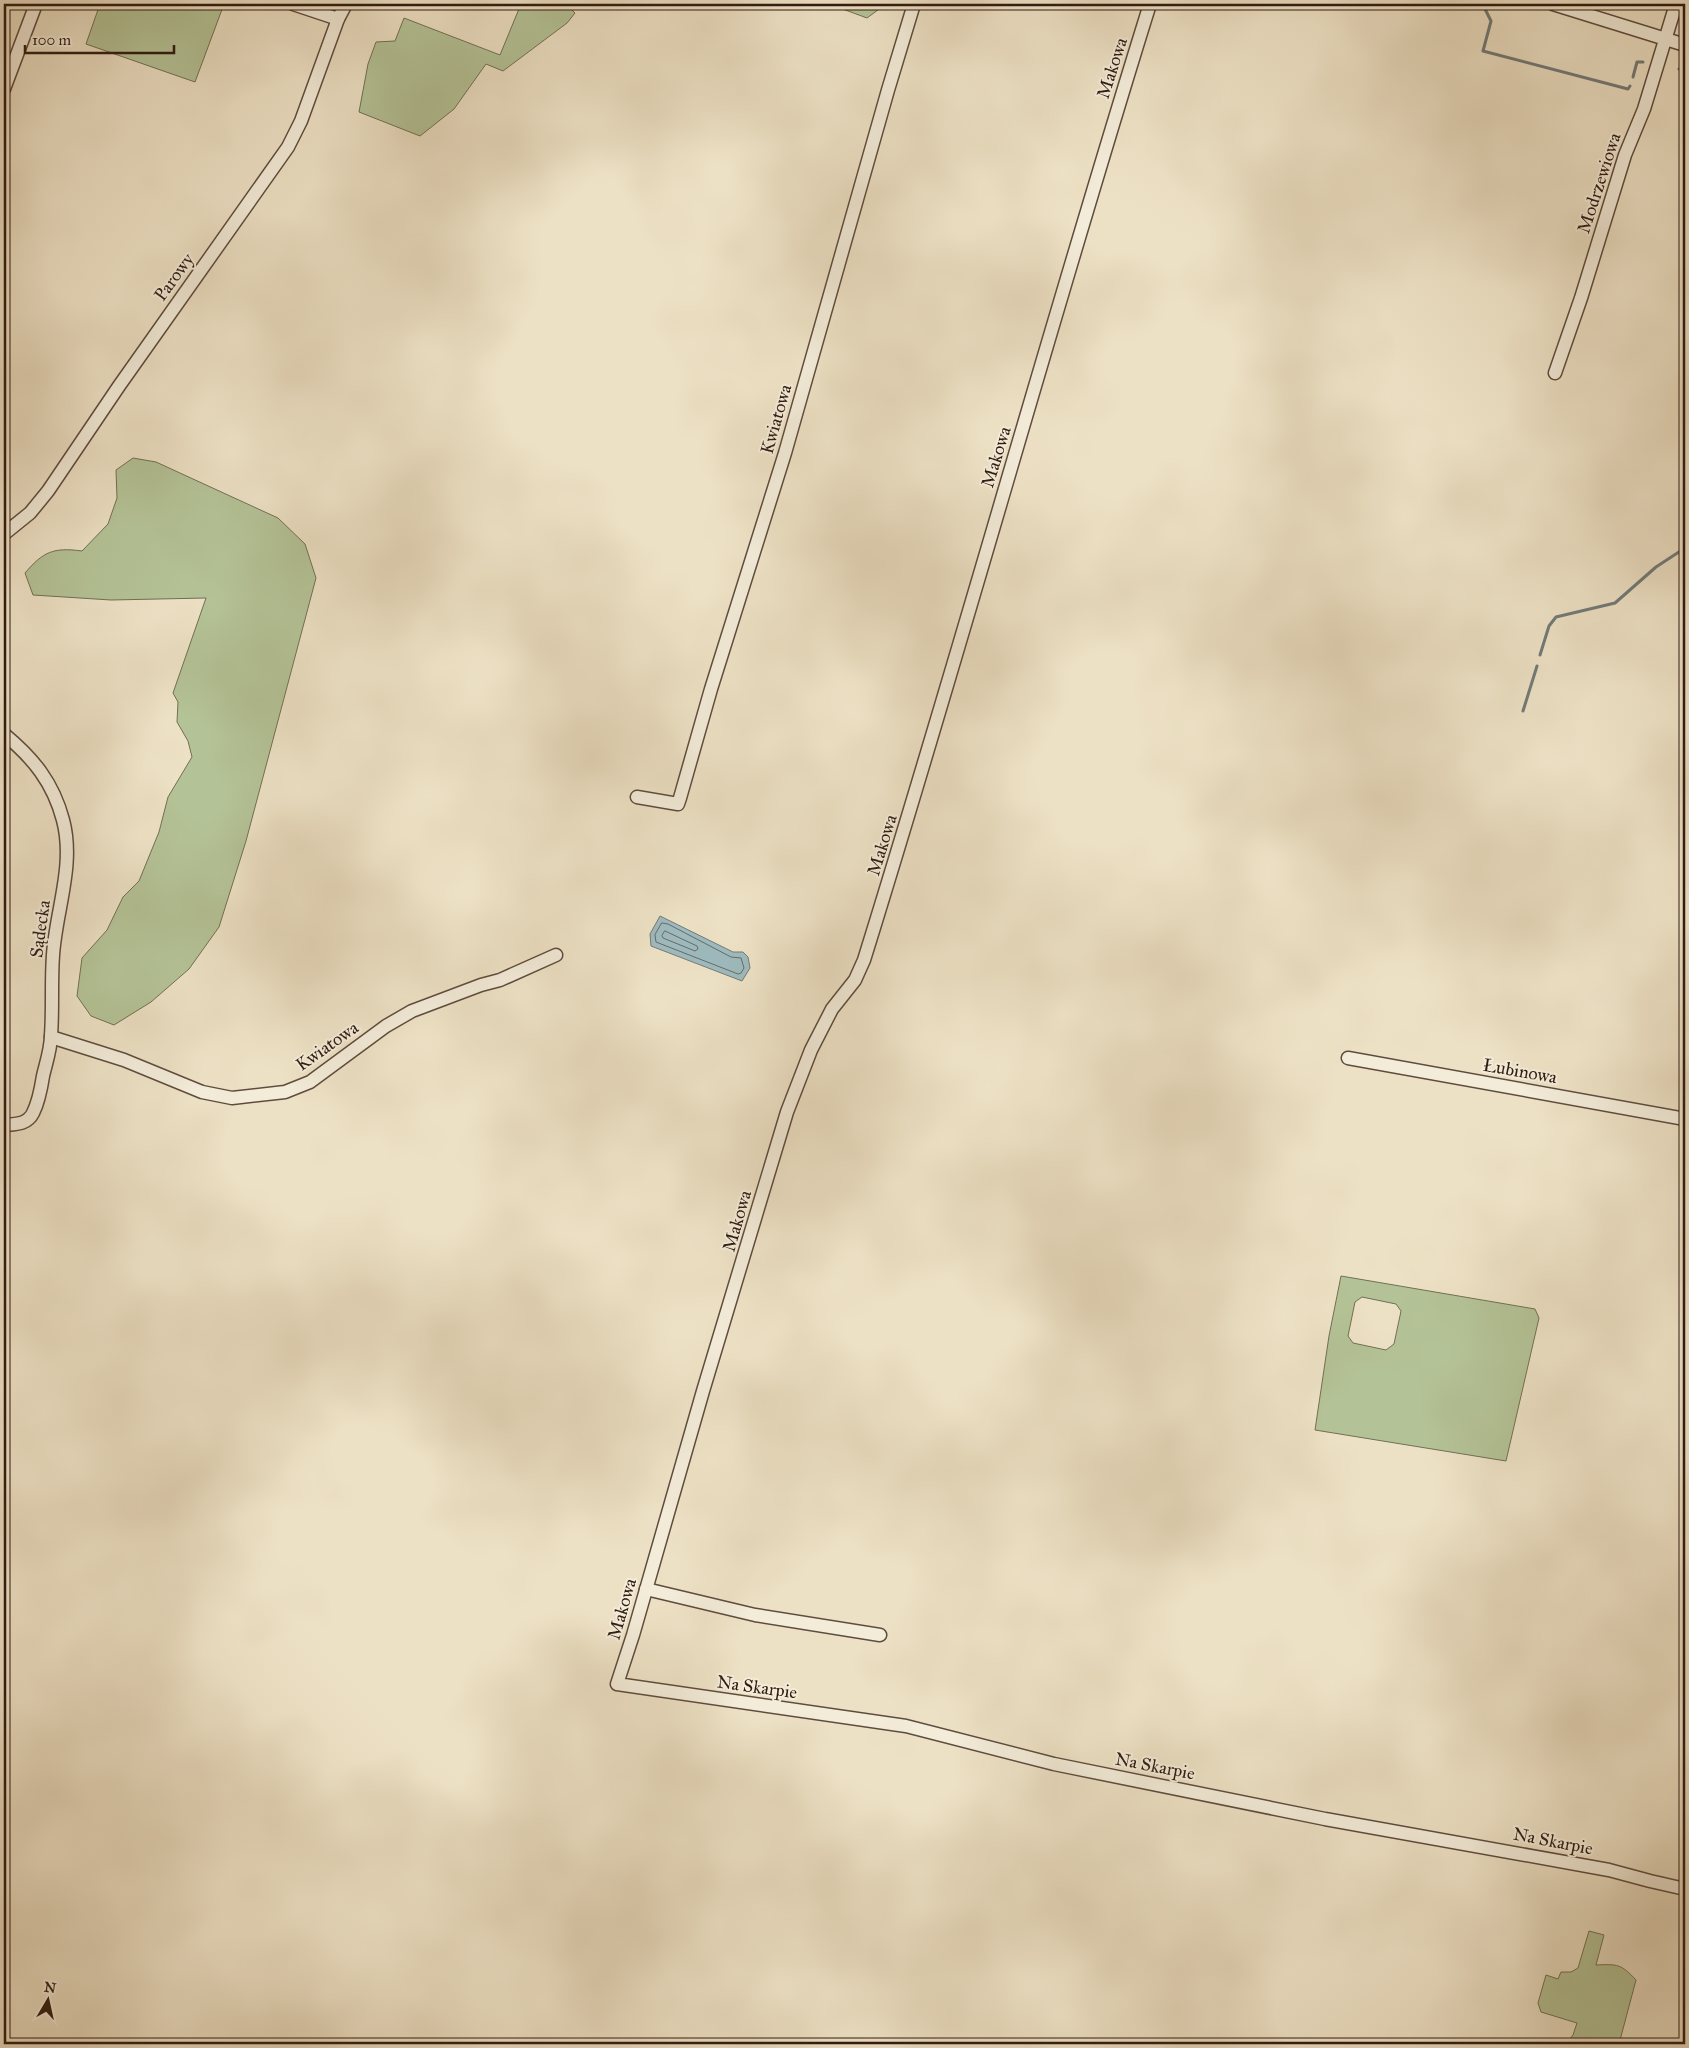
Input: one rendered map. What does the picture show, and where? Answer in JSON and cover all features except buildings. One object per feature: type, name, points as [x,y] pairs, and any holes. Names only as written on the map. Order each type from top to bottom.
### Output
[{"type":"street","points":[[4,89],[36,4]]},
{"type":"street","points":[[293,4],[338,20]]},
{"type":"street","name":"Parowy","points":[[4,534],[30,513],[48,491],[119,386],[288,147],[301,121],[338,20],[346,4]]},
{"type":"street","name":"Kwiatowa","points":[[637,797],[678,804],[711,689],[785,452],[914,4]]},
{"type":"street","name":"Makowa","points":[[617,1684],[787,1112],[811,1050],[832,1009],[855,980],[864,960],[915,798],[1113,120],[1150,4]]},
{"type":"street","points":[[1553,4],[1685,45]]},
{"type":"street","name":"Modrzewiowa","points":[[1555,373],[1625,155],[1644,109],[1676,4]]},
{"type":"street","name":"Sądecka","points":[[4,734],[24,751],[54,792],[63,821],[67,858],[53,954],[52,1037],[41,1092],[32,1115],[21,1124],[4,1125]]},
{"type":"street","name":"Kwiatowa","points":[[52,1037],[124,1060],[202,1092],[232,1098],[286,1092],[310,1082],[386,1026],[412,1011],[481,985],[500,980],[556,955]]},
{"type":"street","name":"Łubinowa","points":[[1348,1058],[1685,1119]]},
{"type":"street","points":[[646,1589],[755,1614],[880,1635]]},
{"type":"street","name":"Na Skarpie","points":[[617,1684],[906,1726],[1054,1764],[1325,1819],[1609,1870],[1650,1882],[1685,1889]]},
{"type":"green space","points":[[100,4],[224,4],[195,82],[86,44]]},
{"type":"green space","points":[[521,4],[566,4],[575,13],[567,23],[503,71],[486,64],[454,109],[420,136],[359,112],[368,64],[376,42],[395,41],[404,18],[500,55]]},
{"type":"green space","points":[[829,4],[886,4],[867,18]]},
{"type":"green space","points":[[133,458],[156,462],[278,518],[305,544],[316,578],[246,841],[219,927],[189,969],[151,1002],[114,1025],[91,1016],[77,996],[82,958],[107,930],[123,897],[139,881],[159,832],[168,797],[192,757],[188,741],[177,722],[178,702],[173,693],[206,598],[111,600],[33,595],[25,573],[37,560],[49,553],[63,550],[82,551],[108,524],[117,498],[116,470]]},
{"type":"green space","points":[[1341,1276],[1535,1309],[1539,1318],[1506,1461],[1315,1430],[1329,1336]],"holes":[[[1362,1297],[1396,1304],[1401,1311],[1394,1344],[1386,1350],[1353,1343],[1348,1336],[1355,1302]]]},
{"type":"green space","points":[[1589,1931],[1604,1935],[1596,1965],[1619,1966],[1636,1980],[1619,2044],[1566,2044],[1573,2035],[1577,2023],[1541,2012],[1538,2003],[1546,1975],[1558,1979],[1561,1972],[1571,1972],[1578,1968]]},
{"type":"water","points":[[660,916],[733,952],[743,952],[748,957],[750,968],[742,981],[651,946],[650,934]]},
{"type":"waterway","points":[[1485,4],[1485,9],[1491,21],[1483,51],[1628,89],[1630,86]]},
{"type":"waterway","points":[[1633,77],[1637,62],[1643,62]]},
{"type":"waterway","points":[[1679,69],[1685,71]]},
{"type":"waterway","points":[[1540,655],[1549,626],[1556,617],[1615,603],[1656,567],[1685,548]]},
{"type":"waterway","points":[[1523,711],[1537,666]]}]
